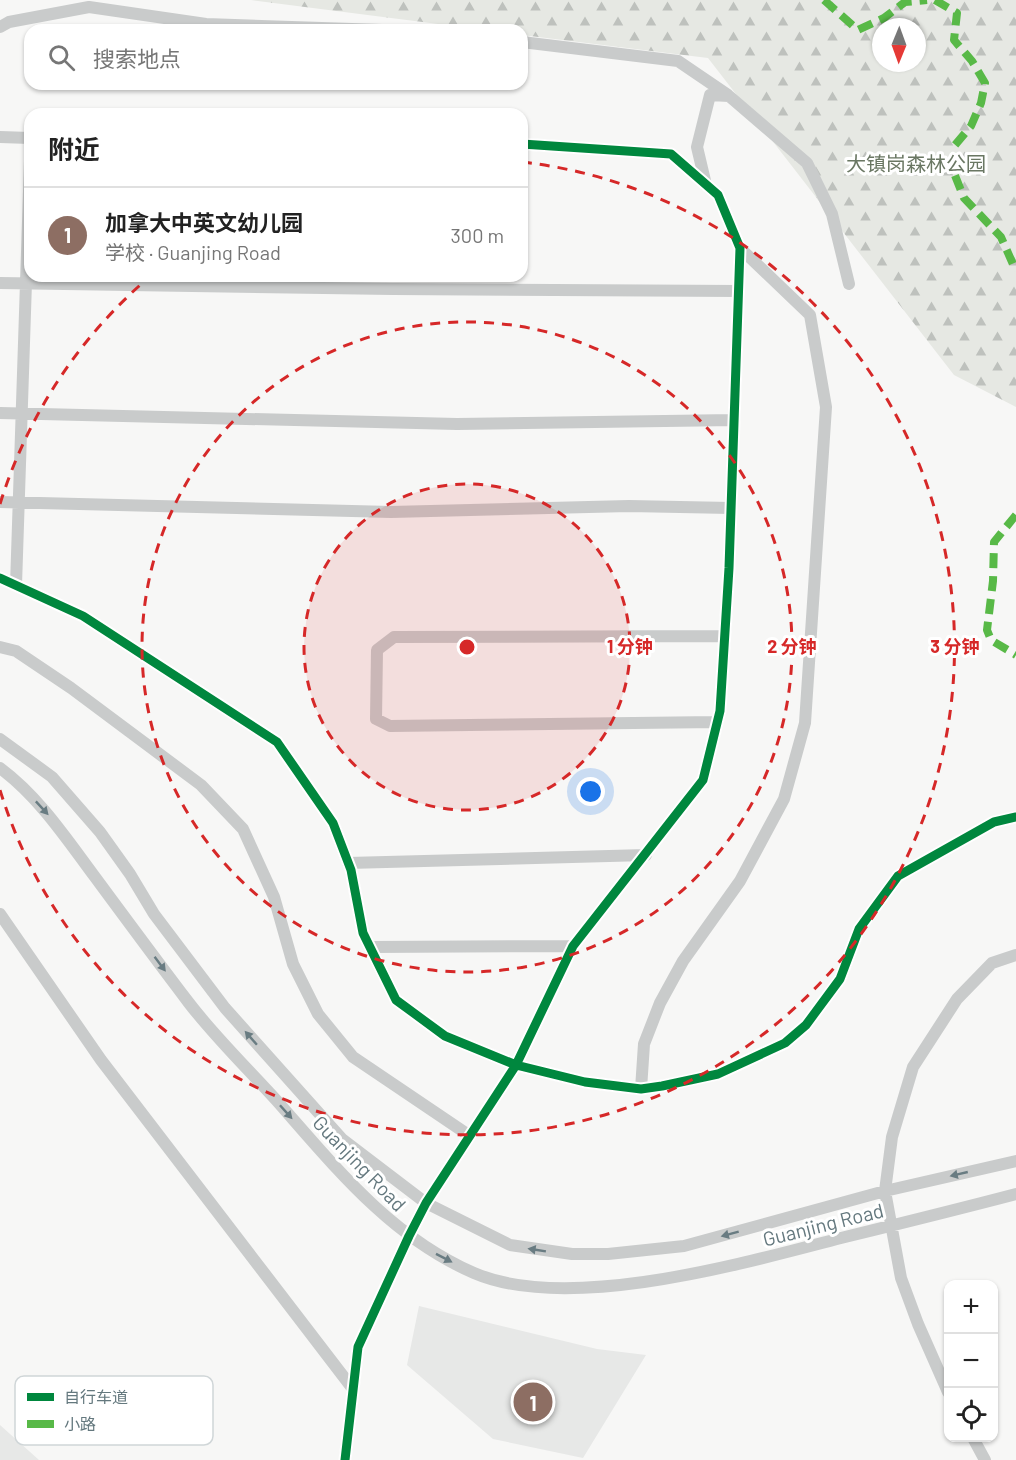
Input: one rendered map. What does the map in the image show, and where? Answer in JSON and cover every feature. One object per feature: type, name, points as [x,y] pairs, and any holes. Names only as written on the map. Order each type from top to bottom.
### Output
[{"type":"street","points":[[0,27],[9,22],[89,7],[206,24]]},
{"type":"street","points":[[528,43],[678,61],[729,96],[807,163],[832,214],[849,284]]},
{"type":"street","points":[[706,185],[697,147],[707,105],[710,95],[729,96]]},
{"type":"street","points":[[0,137],[24,138]]},
{"type":"street","points":[[528,144],[671,154],[718,195],[740,248],[810,315],[826,407],[805,723],[784,799],[740,881],[683,961],[660,1003],[644,1044],[641,1089]]},
{"type":"street","points":[[345,1460],[357,1347],[426,1203],[516,1065],[573,946],[703,780],[717,722],[725,636],[740,248]]},
{"type":"street","points":[[0,283],[393,290],[738,291]]},
{"type":"street","points":[[15,585],[26,284]]},
{"type":"street","points":[[0,413],[458,424],[734,420]]},
{"type":"street","points":[[0,502],[391,512],[629,506],[731,508]]},
{"type":"street","points":[[0,578],[82,616],[277,742],[333,823],[348,863],[363,933],[396,1000],[445,1036],[516,1065],[585,1082],[641,1089],[718,1074],[785,1043],[806,1025],[840,979],[858,929],[898,876],[994,822],[1016,817]]},
{"type":"street","points":[[717,722],[390,726],[376,719],[377,650],[394,638],[725,636]]},
{"type":"street","points":[[0,647],[16,651],[71,688],[201,784],[243,829],[274,897],[293,964],[318,1014],[353,1057],[470,1136]]},
{"type":"street","name":"Guanjing Road","points":[[0,739],[52,777],[100,832],[130,874],[154,914],[225,1008],[294,1088],[342,1139],[426,1203],[510,1245],[572,1254],[608,1254],[684,1246],[885,1191],[1016,1161]]},
{"type":"street","name":"Guanjing Road","points":[[0,768],[62,829],[192,1006],[366,1201],[409,1236],[476,1274],[517,1285],[594,1286],[663,1280],[715,1270],[1016,1194]]},
{"type":"street","points":[[348,863],[646,855]]},
{"type":"street","points":[[0,914],[101,1060],[353,1389]]},
{"type":"street","points":[[370,947],[573,946]]},
{"type":"street","points":[[946,1388],[901,1278],[889,1226],[885,1191],[892,1137],[913,1067],[957,999],[992,963],[1016,955]]},
{"type":"street","points":[[976,1442],[986,1460]]},
{"type":"shaded area","points":[[419,1306],[597,1349],[646,1355],[583,1458],[493,1439],[407,1365]]},
{"type":"shaded area","points":[[0,1425],[15,1438],[15,1445],[22,1445],[39,1460],[0,1460]]},
{"type":"green space","name":"大镇岗森林公园","points":[[251,0],[1016,0],[1016,407],[954,375],[708,58],[528,36],[528,24],[438,24]]},
{"type":"marked path","points":[[824,0],[858,30],[884,18],[905,2],[927,0]]},
{"type":"marked path","points":[[935,0],[957,13],[954,40],[972,61],[985,83],[981,103],[971,126],[955,145],[954,173],[964,198],[1001,237],[1016,271]]},
{"type":"marked path","points":[[1016,515],[994,542],[993,581],[987,630],[991,640],[1016,655]]},
{"type":"cycle path","points":[[345,1460],[358,1347],[409,1236],[426,1203],[516,1065],[573,946],[703,780],[720,711],[729,568],[740,248],[718,195],[671,154],[528,144]]},
{"type":"cycle path","points":[[0,578],[83,616],[277,742],[333,823],[351,870],[363,933],[396,1000],[445,1036],[516,1065],[585,1082],[641,1089],[662,1086],[718,1074],[785,1043],[806,1025],[840,979],[859,929],[898,876],[994,822],[1016,817]]},
{"type":"place","name":"加拿大中英文幼儿园","points":[[533,1402]]}]
